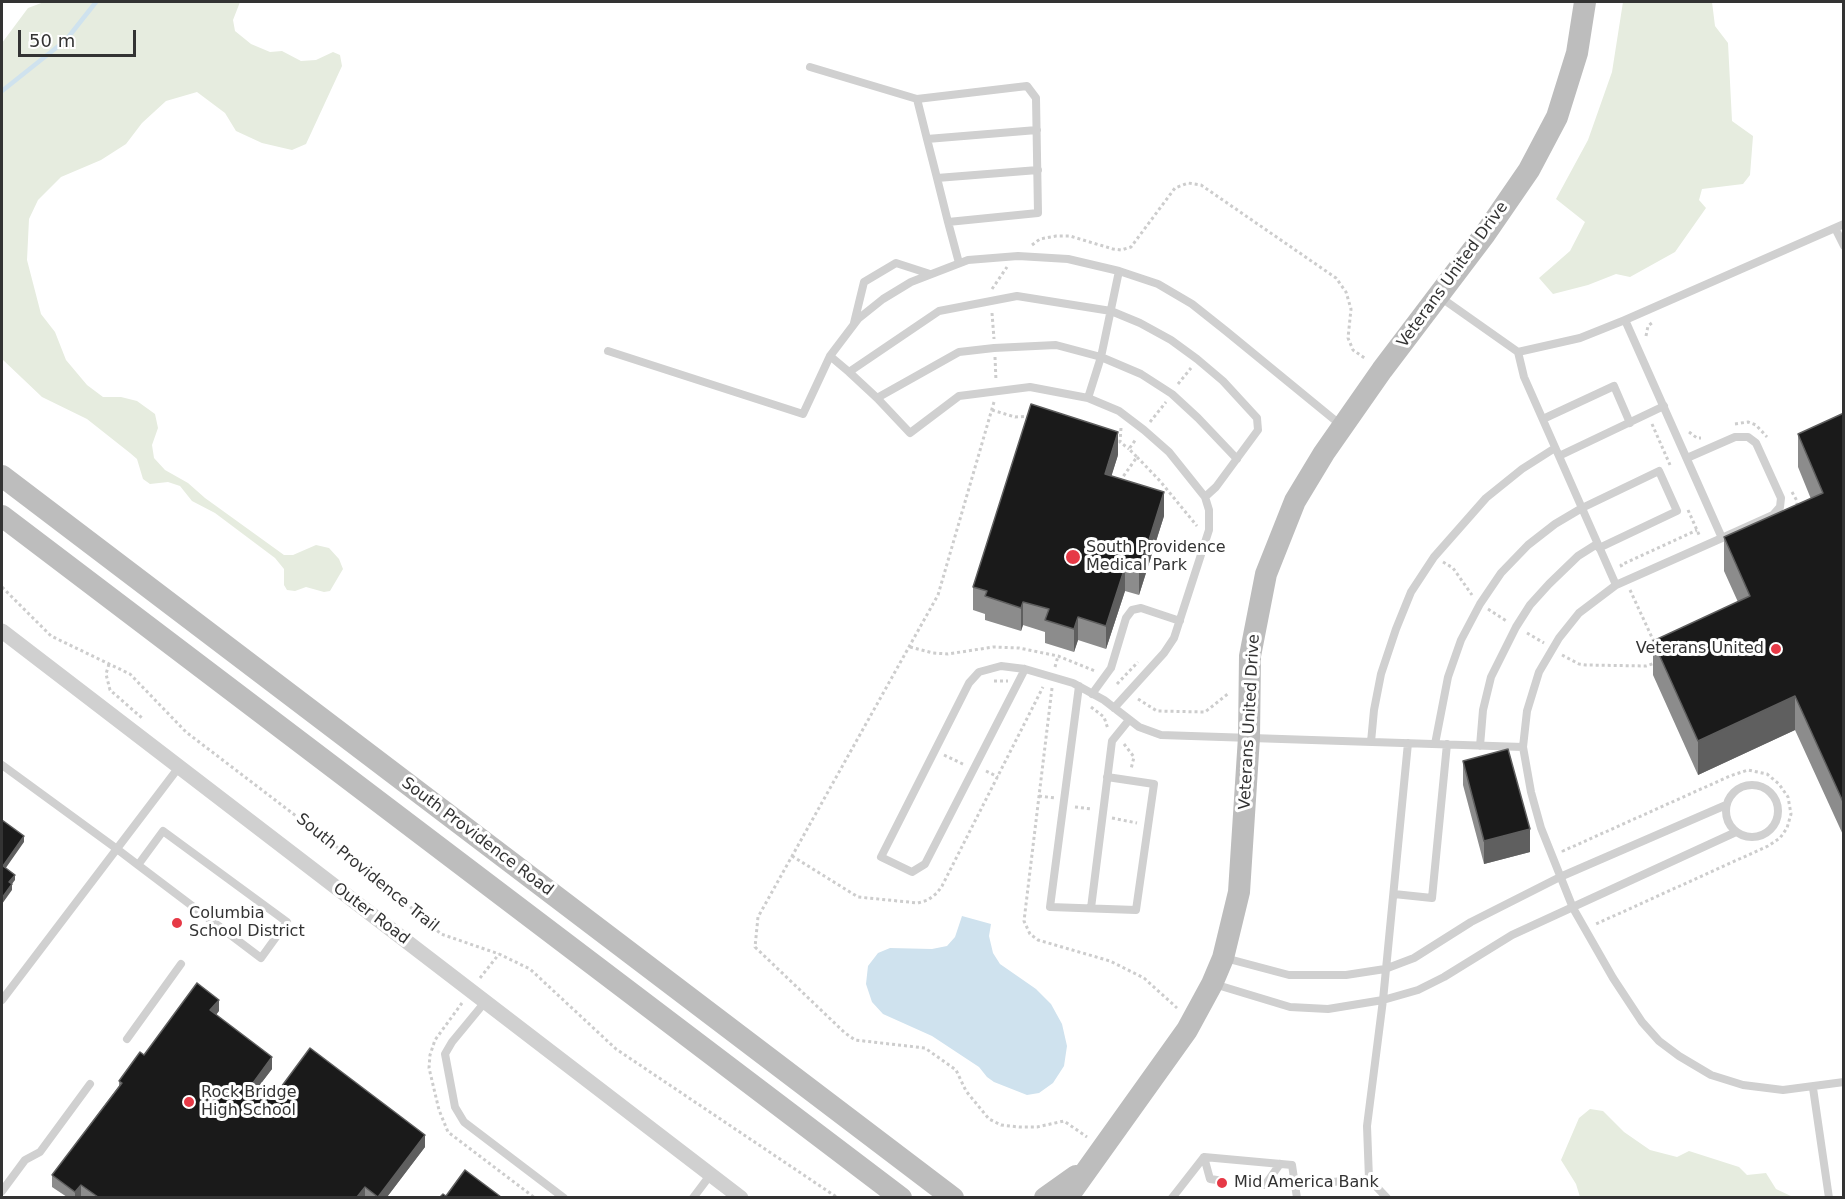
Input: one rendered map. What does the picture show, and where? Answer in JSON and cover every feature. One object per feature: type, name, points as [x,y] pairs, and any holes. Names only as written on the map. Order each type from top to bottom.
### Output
[{"type":"main road","name":"Veterans United Drive","points":[[1067,1197],[1191,1022],[1223,958],[1239,892],[1250,656],[1266,574],[1295,501],[1382,370],[1485,234],[1529,170],[1557,117],[1576,53],[1585,2]]},
{"type":"main road","name":"South Providence Road","points":[[2,476],[953,1197]]},
{"type":"main road","name":"South Providence Road","points":[[2,516],[901,1197]]},
{"type":"main road","points":[[1045,1197],[1087,1169]]},
{"type":"street","name":"Outer Road","points":[[2,631],[741,1197]]},
{"type":"lane","points":[[810,67],[916,99],[1027,86],[1036,99],[1038,213],[948,222]]},
{"type":"lane","points":[[916,99],[959,263]]},
{"type":"lane","points":[[927,139],[1037,130]]},
{"type":"lane","points":[[937,178],[1038,170]]},
{"type":"lane","points":[[1518,352],[1580,338],[1844,224]]},
{"type":"lane","points":[[1835,228],[1844,246]]},
{"type":"lane","points":[[608,351],[803,414],[830,356],[853,325],[883,299],[911,282],[968,260],[1018,256],[1068,259],[1119,271],[1158,284],[1192,304],[1343,427]]},
{"type":"lane","points":[[853,325],[864,282],[896,263],[930,274]]},
{"type":"lane","points":[[1088,398],[1101,357],[1119,271]]},
{"type":"lane","points":[[849,372],[939,311],[1017,296],[1111,311],[1140,323],[1171,340],[1223,381],[1257,418],[1258,430],[1215,487],[1205,496]]},
{"type":"lane","points":[[1438,296],[1518,352],[1524,377],[1616,585]]},
{"type":"lane","points":[[1625,320],[1722,538]]},
{"type":"lane","points":[[877,398],[959,352],[1056,345],[1101,357],[1141,374],[1172,394],[1237,459]]},
{"type":"lane","points":[[830,356],[877,398],[910,433],[959,396],[1030,387],[1088,398],[1119,411],[1144,430],[1169,452],[1205,496],[1209,510],[1209,530],[1174,638],[1164,653],[1114,708]]},
{"type":"lane","points":[[1543,419],[1614,386],[1630,423]]},
{"type":"lane","points":[[1371,742],[1381,674],[1396,629],[1411,592],[1434,557],[1486,498],[1522,469],[1664,406]]},
{"type":"lane","points":[[1687,458],[1735,437],[1748,437],[1756,443],[1781,498],[1780,507],[1773,514],[1616,585],[1579,613],[1553,648],[1539,672],[1527,711],[1523,747],[1531,792],[1541,828],[1574,908],[1612,978],[1642,1022],[1659,1041],[1679,1056],[1712,1075],[1743,1085],[1783,1090],[1813,1088],[1844,1082]]},
{"type":"lane","points":[[1435,744],[1448,676],[1461,640],[1480,604],[1501,573],[1528,545],[1555,524],[1582,508],[1659,471],[1677,511],[1578,556],[1530,605],[1516,627],[1491,677],[1483,710],[1480,746]]},
{"type":"lane","points":[[1092,694],[1111,668],[1126,618],[1132,610],[1141,608],[1180,621]]},
{"type":"lane","points":[[1025,669],[925,864],[912,872],[881,857],[969,683],[980,672],[1001,666],[1025,669],[1053,676],[1078,686],[1114,708],[1139,727],[1161,735],[1523,747]]},
{"type":"lane","points":[[1078,686],[1050,907],[1136,910],[1154,784],[1107,777]]},
{"type":"lane","points":[[1091,908],[1112,741],[1129,720]]},
{"type":"lane","points":[[1387,1197],[1369,1179],[1367,1126],[1383,1000],[1408,743]]},
{"type":"lane","points":[[1394,894],[1432,898],[1447,744]]},
{"type":"lane","points":[[2,765],[261,958],[287,922],[164,831],[138,865]]},
{"type":"lane","points":[[2,1000],[179,767]]},
{"type":"lane","points":[[1753,784],[1762,786],[1775,798],[1778,816],[1775,824],[1770,831],[1753,838],[1744,837],[1736,832],[1727,820],[1726,805],[1730,797],[1744,786],[1753,784]]},
{"type":"lane","points":[[1223,958],[1289,975],[1346,975],[1385,969],[1414,958],[1470,922],[1560,877],[1726,805]]},
{"type":"lane","points":[[1212,984],[1290,1007],[1328,1009],[1383,1000],[1418,990],[1512,935],[1736,832]]},
{"type":"lane","points":[[127,1039],[182,964]]},
{"type":"lane","points":[[486,1002],[452,1042],[445,1054],[455,1107],[464,1122],[564,1197]]},
{"type":"lane","points":[[2,1191],[25,1160],[40,1152],[90,1084]]},
{"type":"lane","points":[[1813,1088],[1828,1197]]},
{"type":"lane","points":[[1204,1157],[1292,1165],[1297,1197]]},
{"type":"lane","points":[[1204,1157],[1210,1179],[1217,1180]]},
{"type":"lane","points":[[1172,1197],[1204,1157]]},
{"type":"lane","points":[[1248,1184],[1265,1185],[1280,1164]]},
{"type":"lane","points":[[693,1197],[711,1174]]},
{"type":"lane","points":[[1295,1185],[1369,1179]]},
{"type":"path","points":[[1102,1148],[1064,1121],[1037,1127],[1019,1127],[1001,1125],[989,1119],[966,1091],[956,1070],[925,1047],[855,1040],[754,947],[758,917],[938,595],[996,391],[989,296],[992,287],[1018,256],[1040,239],[1056,236],[1070,236],[1121,250],[1131,247],[1175,188],[1188,183],[1201,185],[1336,278],[1346,292],[1351,309],[1348,338],[1353,350],[1382,370]]},
{"type":"path","points":[[1646,339],[1648,326],[1654,321]]},
{"type":"path","points":[[992,411],[1015,417],[1033,416]]},
{"type":"path","points":[[1735,424],[1748,422],[1756,425],[1765,432],[1769,442]]},
{"type":"path","points":[[1113,423],[1122,428],[1120,442],[1129,448]]},
{"type":"path","points":[[1685,427],[1697,438],[1704,438]]},
{"type":"path","points":[[1137,457],[1198,527]]},
{"type":"path","points":[[1792,491],[1797,501],[1797,512]]},
{"type":"path","points":[[1659,651],[1630,591],[1621,565],[1697,530]]},
{"type":"path","points":[[1434,557],[1453,568],[1480,604],[1553,648]]},
{"type":"path","name":"South Providence Trail","points":[[2,587],[51,636],[130,674],[186,732],[376,877],[441,934],[499,954],[530,969],[616,1049],[838,1197]]},
{"type":"path","points":[[1622,595],[1636,589]]},
{"type":"path","points":[[1556,664],[1566,649]]},
{"type":"path","points":[[1117,684],[1144,655]]},
{"type":"path","points":[[1562,655],[1569,660],[1586,665],[1646,666],[1663,661]]},
{"type":"path","points":[[1053,676],[1024,921],[1030,934],[1038,940],[1110,961],[1144,978],[1191,1022]]},
{"type":"path","points":[[1052,689],[1077,700],[1104,717],[1107,729],[1134,757],[1129,780]]},
{"type":"path","points":[[1560,842],[1563,851],[1748,770],[1767,774],[1779,784],[1788,797],[1791,814],[1787,828],[1780,838],[1768,846],[1595,923],[1599,931]]},
{"type":"path","points":[[499,954],[435,1040],[429,1068],[448,1132],[534,1197]]},
{"type":"shaded area","points":[[44,2],[240,2],[233,20],[235,31],[251,44],[270,52],[282,51],[301,61],[316,60],[333,52],[340,55],[342,66],[306,144],[292,150],[262,143],[236,131],[225,113],[197,92],[166,101],[142,123],[126,144],[101,160],[61,177],[38,200],[29,219],[27,260],[41,314],[55,332],[66,360],[87,385],[103,397],[121,397],[137,401],[155,414],[158,428],[152,445],[154,458],[165,470],[188,483],[284,555],[293,555],[316,545],[329,548],[339,559],[343,569],[330,591],[324,592],[306,587],[295,591],[287,590],[284,585],[284,569],[275,558],[215,513],[192,501],[180,486],[168,482],[150,484],[143,479],[137,459],[130,453],[87,419],[42,397],[2,359],[2,43],[28,8]]},
{"type":"shaded area","points":[[1623,2],[1712,2],[1715,26],[1728,43],[1732,121],[1753,136],[1750,175],[1743,184],[1702,189],[1699,200],[1706,208],[1675,252],[1630,277],[1616,274],[1588,285],[1553,294],[1539,278],[1570,251],[1585,222],[1556,199],[1588,140],[1612,72]]},
{"type":"shaded area","points":[[1590,1109],[1603,1111],[1624,1132],[1650,1150],[1677,1157],[1689,1151],[1739,1167],[1747,1175],[1766,1173],[1776,1189],[1793,1197],[1580,1197],[1576,1184],[1561,1160],[1579,1118]]},
{"type":"water","points":[[962,916],[991,924],[989,936],[993,953],[1000,964],[1036,989],[1051,1004],[1062,1024],[1067,1046],[1064,1066],[1053,1083],[1039,1093],[1027,1095],[994,1082],[979,1067],[932,1036],[883,1014],[872,1002],[866,984],[868,966],[878,953],[890,948],[932,949],[947,946],[955,937]]},
{"type":"building","points":[[1031,404],[1118,432],[1105,474],[1164,492],[1139,572],[1125,567],[1106,626],[1078,617],[1074,629],[1045,620],[1049,609],[1023,602],[1021,608],[985,596],[987,591],[973,587]]},
{"type":"building","name":"Veterans United","points":[[1844,413],[1844,804],[1795,696],[1698,741],[1653,641],[1750,596],[1724,537],[1823,493],[1798,434]]},
{"type":"building","points":[[1508,749],[1530,829],[1484,841],[1463,761]]},
{"type":"building","points":[[2,820],[24,836],[3,866],[15,875],[9,882],[12,884],[2,898]]},
{"type":"building","name":"Rock Bridge High School","points":[[197,983],[219,1000],[210,1010],[272,1057],[253,1083],[273,1098],[310,1048],[425,1135],[378,1197],[365,1187],[357,1197],[98,1197],[81,1185],[75,1192],[52,1175],[122,1083],[119,1081],[140,1052],[144,1055]]},
{"type":"building","points":[[465,1170],[501,1197],[440,1197],[443,1194],[446,1196]]},
{"type":"waterway","points":[[2,91],[66,40],[96,2]]},
{"type":"place","name":"South Providence Medical Park","points":[[1073,557]]},
{"type":"place","name":"Veterans United","points":[[1776,649]]},
{"type":"place","name":"Columbia School District","points":[[177,923]]},
{"type":"place","name":"Rock Bridge High School","points":[[189,1102]]},
{"type":"place","name":"Mid America Bank","points":[[1222,1183]]}]
